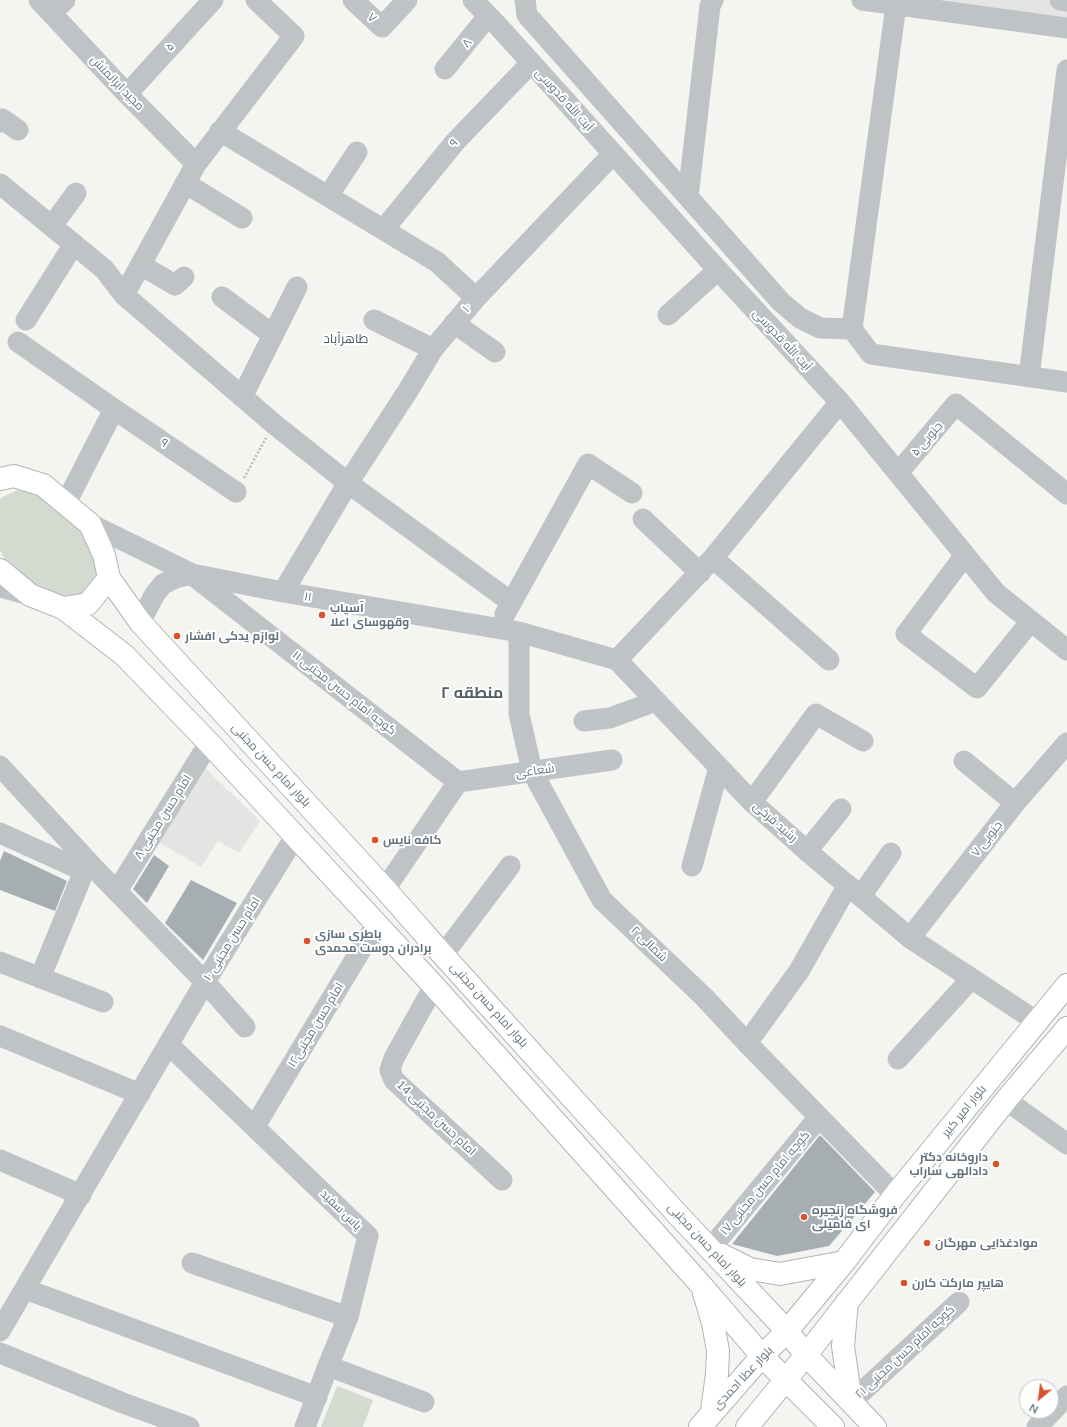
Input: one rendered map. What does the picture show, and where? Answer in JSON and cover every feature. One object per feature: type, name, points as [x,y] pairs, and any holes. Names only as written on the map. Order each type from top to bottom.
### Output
[{"type":"main road","points":[[5,472],[43,485],[66,503],[90,524],[104,555],[109,578],[88,604],[63,608]]},
{"type":"main road","points":[[0,570],[30,594],[63,608],[124,655],[296,835],[377,923],[702,1286],[762,1356],[833,1427]]},
{"type":"main road","name":"بلوار امام حسن مجتبی","points":[[109,578],[140,622],[385,889],[710,1249],[787,1331],[806,1355],[875,1427]]},
{"type":"main road","name":"بلوار امیر کبیر","points":[[787,1331],[844,1262],[895,1195],[1067,984]]},
{"type":"main road","points":[[747,1427],[806,1355],[1006,1100],[1066,1029]]},
{"type":"main road","points":[[710,1249],[750,1269],[780,1274],[844,1262]]},
{"type":"main road","points":[[702,1286],[713,1323],[718,1351],[717,1374],[706,1419]]},
{"type":"main road","points":[[847,1302],[843,1346],[851,1402]]},
{"type":"main road","name":"بلوار عطا احمدی","points":[[706,1419],[762,1356],[787,1331]]},
{"type":"street","name":"۵","points":[[127,94],[213,0]]},
{"type":"street","points":[[124,294],[196,164],[294,36],[256,0]]},
{"type":"street","name":"۷","points":[[353,0],[382,27],[407,0]]},
{"type":"street","name":"آیت الله قدوسی","points":[[473,0],[494,14],[531,63],[718,270],[840,402],[996,593],[1067,650]]},
{"type":"street","points":[[525,0],[527,15],[782,302],[800,318],[820,328],[852,330]]},
{"type":"street","points":[[688,197],[710,6],[712,0]]},
{"type":"street","points":[[862,0],[1067,28]]},
{"type":"street","points":[[1060,0],[1067,1]]},
{"type":"street","name":"مجید ایرانمنش","points":[[52,4],[127,94],[196,164]]},
{"type":"street","points":[[896,5],[852,330],[871,354],[1067,382]]},
{"type":"street","name":"۸","points":[[445,69],[494,14]]},
{"type":"street","name":"۹","points":[[384,229],[455,142],[531,63]]},
{"type":"street","points":[[1029,377],[1067,70]]},
{"type":"street","points":[[220,131],[437,262],[476,298]]},
{"type":"street","points":[[328,196],[357,152]]},
{"type":"street","name":"۱۰","points":[[283,592],[348,483],[433,349],[476,298],[613,154]]},
{"type":"street","points":[[185,183],[242,218]]},
{"type":"street","points":[[0,184],[104,269],[124,294],[274,424],[348,483],[511,602]]},
{"type":"street","points":[[52,226],[76,193]]},
{"type":"street","points":[[26,320],[74,244]]},
{"type":"street","points":[[141,265],[175,285],[184,277]]},
{"type":"street","points":[[668,315],[718,270]]},
{"type":"street","points":[[242,397],[297,287]]},
{"type":"street","points":[[222,297],[273,335]]},
{"type":"street","points":[[374,320],[433,349]]},
{"type":"street","points":[[454,323],[495,352]]},
{"type":"street","name":"۹","points":[[18,342],[236,492]]},
{"type":"street","points":[[519,632],[617,660],[707,566],[840,402]]},
{"type":"street","name":"۵ جنوبی","points":[[898,473],[956,404],[1067,494]]},
{"type":"street","points":[[66,503],[114,409]]},
{"type":"street","points":[[496,629],[588,464],[632,493]]},
{"type":"street","points":[[643,519],[707,566],[829,660]]},
{"type":"street","name":"۱۱","points":[[90,524],[192,574],[283,592],[519,632]]},
{"type":"street","points":[[965,555],[906,634],[977,688],[1031,621]]},
{"type":"street","name":"۱۱","points":[[140,622],[155,594],[163,584],[175,578],[192,574]]},
{"type":"street","name":"کوچه امام حسن مجتبی ۱۱","points":[[192,574],[458,782]]},
{"type":"street","points":[[0,587],[30,594]]},
{"type":"street","name":"۲ شمالی","points":[[519,632],[518,714],[532,771],[602,900],[704,997],[895,1195]]},
{"type":"street","name":"رشید فرخی","points":[[617,660],[752,802],[807,851],[910,938],[1036,1021]]},
{"type":"street","points":[[584,722],[610,718],[656,701]]},
{"type":"street","points":[[752,802],[816,714],[863,741]]},
{"type":"street","name":"امام حسن مجتبی ۸","points":[[117,890],[209,743]]},
{"type":"street","name":"۷ جنوبی","points":[[910,938],[1015,803],[1067,743]]},
{"type":"street","name":"شعاعی","points":[[458,782],[612,760]]},
{"type":"street","points":[[964,761],[1015,803]]},
{"type":"street","points":[[0,766],[90,870],[117,890],[205,982],[244,1027]]},
{"type":"street","points":[[692,866],[719,767]]},
{"type":"street","points":[[385,889],[458,782]]},
{"type":"street","points":[[807,851],[841,809]]},
{"type":"street","points":[[0,833],[90,870]]},
{"type":"street","name":"امام حسن مجتبی ۱۰","points":[[0,1331],[205,982],[296,835]]},
{"type":"street","points":[[747,1043],[854,890],[892,852]]},
{"type":"street","points":[[443,955],[510,866]]},
{"type":"street","points":[[40,978],[90,870]]},
{"type":"street","name":"امام حسن مجتبی۱۲","points":[[255,1126],[377,923]]},
{"type":"street","points":[[0,962],[103,1002]]},
{"type":"street","points":[[898,1059],[971,979]]},
{"type":"street","name":"امام حسن مجتبی 14","points":[[434,986],[394,1058],[390,1070],[394,1080],[502,1180]]},
{"type":"street","points":[[0,1036],[140,1094]]},
{"type":"street","name":"یاس سفید","points":[[169,1044],[368,1236],[348,1317],[305,1427]]},
{"type":"street","points":[[1006,1100],[1067,1144]]},
{"type":"street","name":"کوچه امام حسن مجتبی ۱۷","points":[[710,1249],[819,1117]]},
{"type":"street","points":[[0,1160],[81,1195]]},
{"type":"street","points":[[192,1263],[348,1317]]},
{"type":"street","points":[[25,1289],[317,1397]]},
{"type":"street","name":"کوچه امام حسن مجتبی ۲۱","points":[[851,1402],[959,1302]]},
{"type":"street","points":[[0,1353],[123,1404],[189,1427]]},
{"type":"street","points":[[328,1366],[424,1402]]},
{"type":"street","points":[[1037,1427],[1067,1396]]},
{"type":"path","points":[[236,492],[274,424]]},
{"type":"shaded area","points":[[921,0],[1067,0],[1067,19]]},
{"type":"shaded area","points":[[18,490],[38,495],[81,531],[94,558],[97,576],[82,594],[64,597],[35,585],[5,560],[0,550],[0,499]]},
{"type":"shaded area","points":[[203,766],[260,821],[239,853],[218,841],[201,867],[157,841]]},
{"type":"shaded area","points":[[337,1386],[373,1400],[363,1427],[321,1427]]},
{"type":"building","points":[[4,851],[67,881],[55,911],[0,890],[0,861]]},
{"type":"building","points":[[154,855],[169,866],[147,903],[133,889]]},
{"type":"building","points":[[191,880],[237,903],[203,960],[165,923]]},
{"type":"building","name":"فروشگاه زنجیره ای فامیلی","points":[[820,1135],[875,1192],[829,1246],[777,1256],[732,1244]]},
{"type":"place","name":"آسیاب وقهوسای اعلا","points":[[322,615]]},
{"type":"place","name":"لوازم یدکی افشار","points":[[177,636]]},
{"type":"place","name":"کافه نایس","points":[[375,840]]},
{"type":"place","name":"باطری سازی برادران دوست محمدی","points":[[307,941]]},
{"type":"place","name":"داروخانه دکتر دادالهی ساراب","points":[[996,1164]]},
{"type":"place","name":"فروشگاه زنجیره ای فامیلی","points":[[804,1217]]},
{"type":"place","name":"موادغذایی مهرگان","points":[[927,1243]]},
{"type":"place","name":"هایپر مارکت کارن","points":[[904,1283]]},
{"type":"district","name":"طاهرآباد","points":[[346,339]]},
{"type":"district","name":"منطقه ۲","points":[[472,693]]}]
